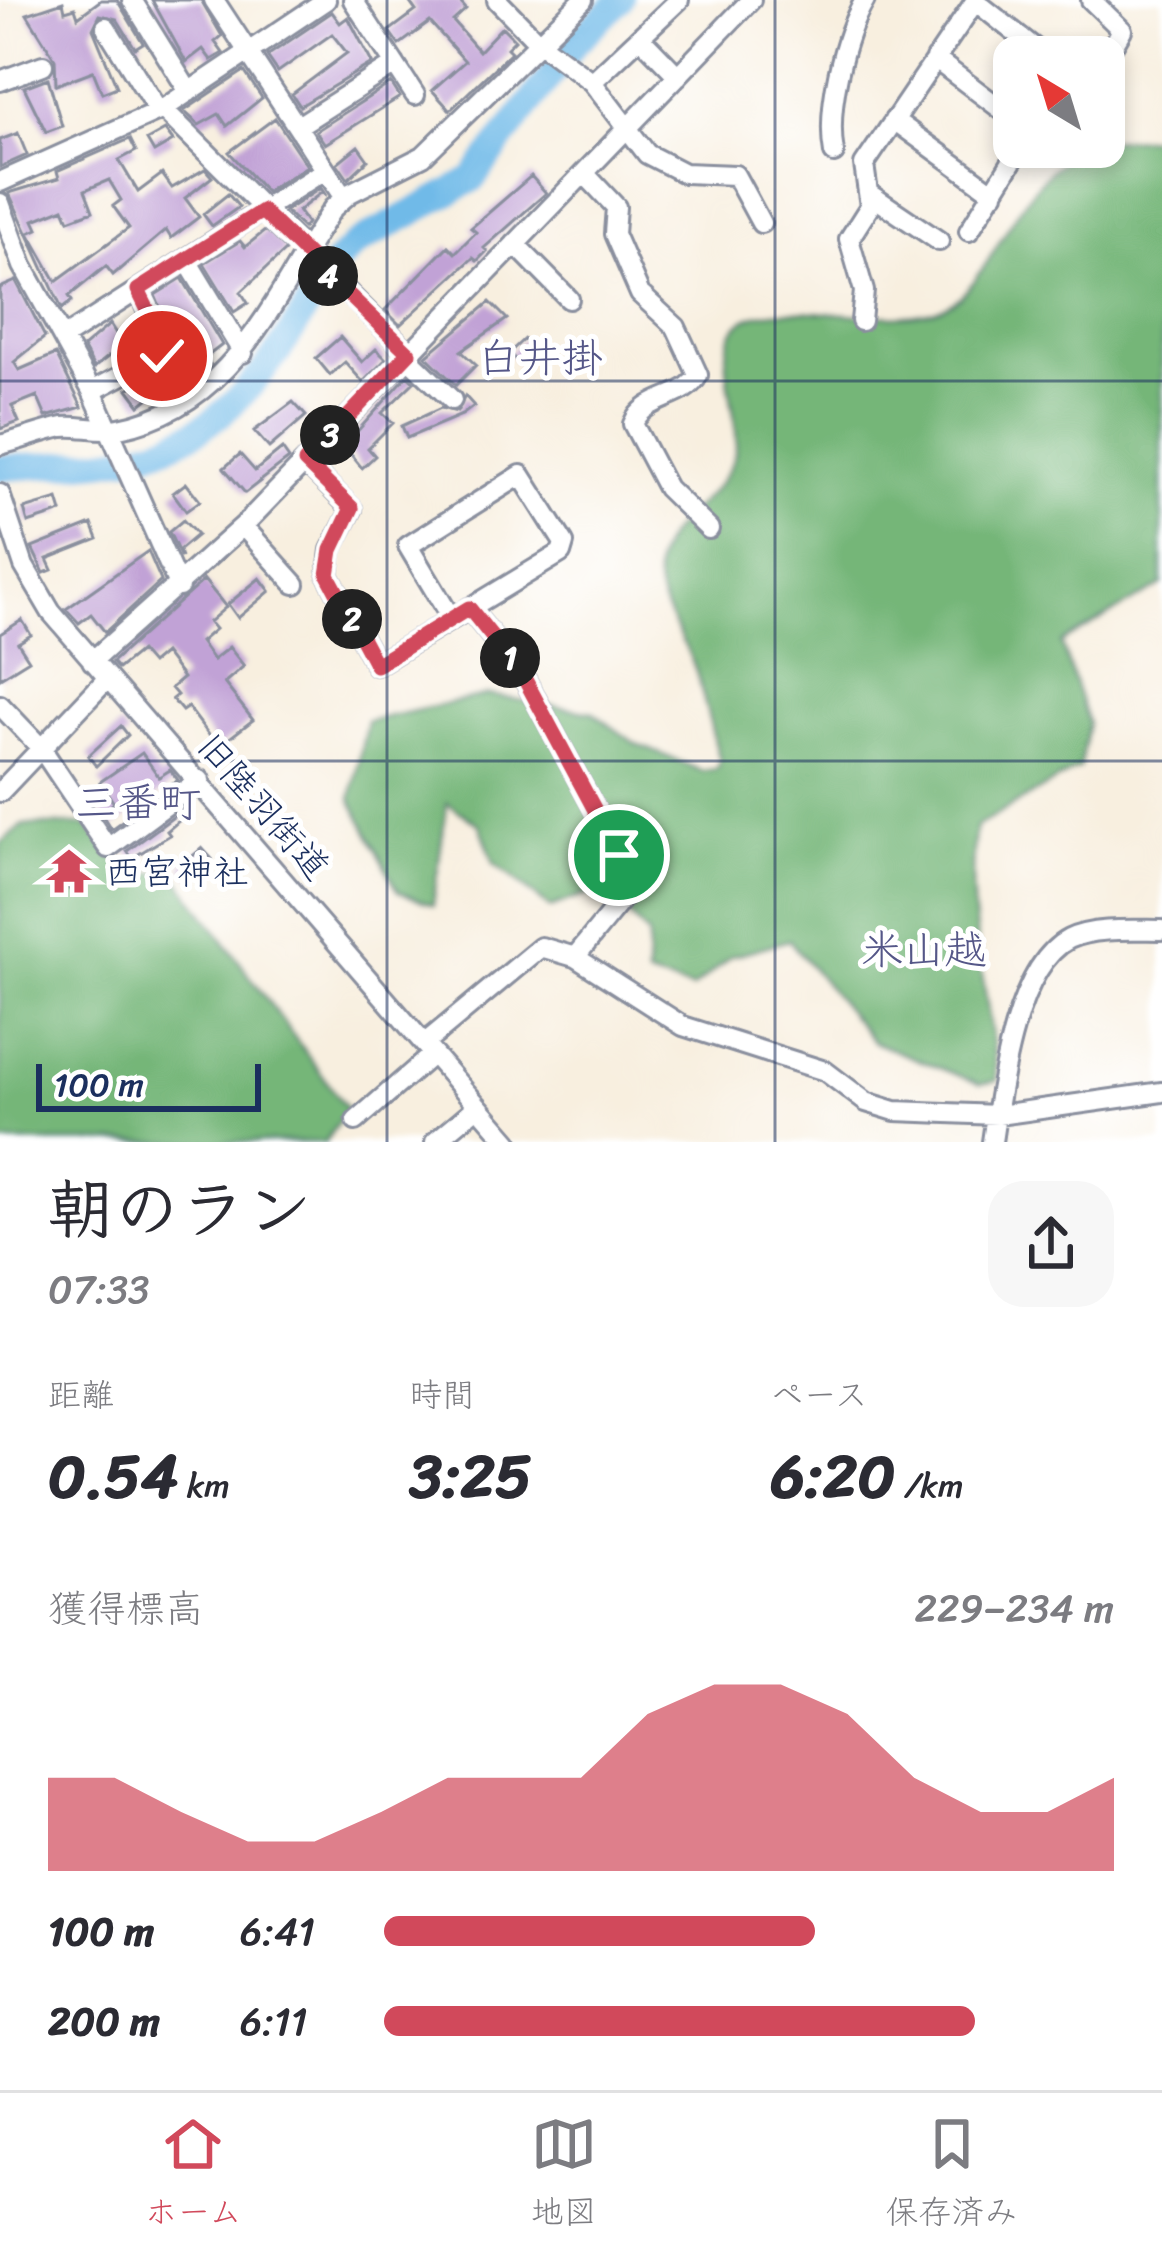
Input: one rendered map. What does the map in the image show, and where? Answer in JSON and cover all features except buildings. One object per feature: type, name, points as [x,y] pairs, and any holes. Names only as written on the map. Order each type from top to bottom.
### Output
[{"type":"street","points":[[132,0],[189,92]]},
{"type":"street","points":[[214,0],[344,198]]},
{"type":"street","points":[[0,182],[161,110],[326,0]]},
{"type":"street","points":[[352,0],[416,94]]},
{"type":"street","points":[[497,0],[587,79],[625,130],[661,164],[703,176],[735,175],[761,223]]},
{"type":"street","points":[[0,445],[70,426],[109,435],[191,398],[243,353],[311,261],[344,198],[423,156],[544,45],[583,0]]},
{"type":"street","points":[[587,79],[679,0]]},
{"type":"street","points":[[834,152],[828,123],[848,32],[865,0]]},
{"type":"street","points":[[939,241],[872,195],[863,170],[975,0],[1020,36]]},
{"type":"street","points":[[1091,0],[1121,36]]},
{"type":"street","points":[[92,661],[243,526],[678,76],[739,4]]},
{"type":"street","points":[[106,27],[161,110],[452,400]]},
{"type":"street","points":[[640,37],[678,76]]},
{"type":"street","points":[[935,59],[993,103]]},
{"type":"street","points":[[298,126],[395,64]]},
{"type":"street","points":[[0,81],[43,65]]},
{"type":"street","points":[[894,120],[994,194]]},
{"type":"street","points":[[969,231],[1009,168]]},
{"type":"street","points":[[63,338],[326,170]]},
{"type":"street","points":[[584,173],[616,207],[614,234],[640,294],[676,328],[698,375],[693,385],[640,410],[633,424],[668,488],[709,529]]},
{"type":"street","points":[[861,320],[864,291],[849,239],[872,195]]},
{"type":"street","points":[[0,203],[23,266],[92,391],[178,587]]},
{"type":"street","points":[[515,244],[569,298]]},
{"type":"street","points":[[186,259],[243,353]]},
{"type":"street","points":[[92,391],[166,352],[138,290]]},
{"type":"street","points":[[305,462],[352,508],[332,550],[328,575],[376,665],[460,613],[565,547],[521,475],[408,546],[460,613],[522,674],[625,866],[628,892],[575,957]]},
{"type":"street","name":"旧陸羽街道","points":[[0,497],[8,548],[92,661],[509,1142]]},
{"type":"street","points":[[243,526],[295,584]]},
{"type":"street","points":[[0,791],[108,678]]},
{"type":"street","points":[[0,705],[41,748],[108,848],[200,781]]},
{"type":"street","points":[[992,1142],[1036,967],[1071,938],[1162,930]]},
{"type":"street","points":[[356,1121],[541,946],[575,957],[683,1026],[825,1071],[866,1102],[896,1112],[998,1115],[1162,1092]]},
{"type":"street","points":[[435,1142],[478,1106]]},
{"type":"green space","points":[[1162,137],[1162,585],[1061,643],[1088,723],[1080,767],[976,827],[975,922],[997,1081],[980,1084],[873,1042],[789,940],[731,956],[692,989],[647,976],[648,936],[604,888],[550,908],[494,863],[480,825],[447,803],[433,905],[398,891],[351,799],[367,721],[489,695],[592,712],[636,744],[702,771],[717,769],[720,760],[696,672],[666,610],[656,571],[667,539],[718,485],[735,453],[727,358],[737,327],[751,317],[773,312],[891,316],[944,307],[964,293],[1023,204],[1054,168],[1125,168],[1125,139]]},
{"type":"green space","points":[[24,825],[86,825],[129,875],[173,871],[347,1109],[325,1142],[0,1142],[0,843]]},
{"type":"waterway","points":[[0,468],[86,462],[155,450],[217,417],[277,353],[339,260],[356,244],[473,179],[575,43],[620,0]]},
{"type":"place","name":"西宮神社","points":[[69,871]]},
{"type":"district","name":"白井掛","points":[[540,357]]},
{"type":"district","name":"三番町","points":[[138,802]]},
{"type":"district","name":"米山越","points":[[924,949]]},
{"type":"route","points":[[162,356],[167,349],[138,290],[262,211],[409,353],[305,462],[352,508],[332,550],[328,575],[376,665],[469,608],[522,674],[605,820],[619,855]]}]
